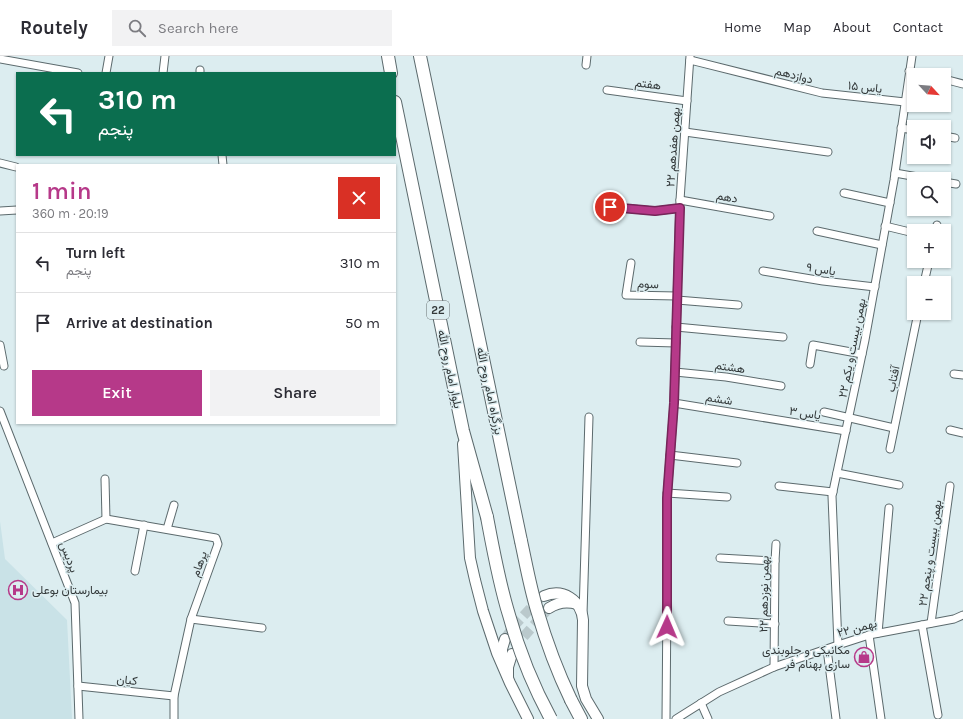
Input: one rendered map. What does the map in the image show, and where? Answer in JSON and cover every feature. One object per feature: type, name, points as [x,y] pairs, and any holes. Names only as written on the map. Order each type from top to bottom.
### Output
[{"type":"highway","points":[[388,56],[391,72]]},
{"type":"highway","name":"بزرگراه امام روح الله","points":[[420,56],[530,586],[552,657],[581,719]]},
{"type":"highway","name":"بلوار امام روح الله","points":[[396,107],[463,431],[487,517],[502,588],[512,627],[533,682],[551,719]]},
{"type":"main road","points":[[463,431],[470,558],[483,611],[493,641],[510,683],[528,719]]},
{"type":"main road","points":[[544,596],[551,593],[562,594],[571,598],[582,612],[582,686],[586,699],[598,719]]},
{"type":"main road","points":[[549,608],[555,604],[564,602],[577,604]]},
{"type":"main road","points":[[503,667],[502,652],[505,639]]},
{"type":"main road","points":[[510,683],[508,677],[508,667],[512,654]]},
{"type":"street","points":[[106,72],[109,56]]},
{"type":"street","points":[[163,72],[165,56]]},
{"type":"street","points":[[586,65],[587,56]]},
{"type":"street","name":"۲۲ بهمن بیست و یکم","points":[[910,68],[912,56]]},
{"type":"street","name":"دوازدهم","points":[[690,58],[822,93]]},
{"type":"street","name":"۲۲ بهمن هفدهم","points":[[666,719],[667,493],[674,403],[680,200],[690,58]]},
{"type":"street","points":[[0,59],[68,72]]},
{"type":"street","points":[[951,81],[963,84]]},
{"type":"street","name":"۲۲ بهمن بیست و یکم","points":[[838,645],[832,496],[875,288],[895,173],[907,86]]},
{"type":"street","name":"هفتم","points":[[607,90],[687,101]]},
{"type":"street","name":"یاس ۱۵","points":[[822,93],[905,102]]},
{"type":"street","points":[[901,128],[907,129]]},
{"type":"street","points":[[685,132],[828,152]]},
{"type":"street","points":[[951,137],[955,138]]},
{"type":"street","points":[[0,164],[16,167]]},
{"type":"street","points":[[895,173],[907,175]]},
{"type":"street","points":[[951,183],[956,184]]},
{"type":"street","points":[[844,193],[890,203]]},
{"type":"street","name":"دهم","points":[[680,200],[770,216]]},
{"type":"street","points":[[610,207],[655,211],[680,208]]},
{"type":"street","points":[[0,211],[16,210]]},
{"type":"street","points":[[885,226],[907,231]]},
{"type":"street","points":[[817,231],[882,245]]},
{"type":"street","name":"سوم","points":[[631,263],[626,295],[677,298]]},
{"type":"street","name":"یاس ۹","points":[[763,271],[875,288]]},
{"type":"street","points":[[677,298],[738,305]]},
{"type":"street","name":"آفتاب","points":[[890,449],[917,320]]},
{"type":"street","points":[[676,327],[783,336]]},
{"type":"street","points":[[640,342],[676,343]]},
{"type":"street","points":[[0,345],[4,366]]},
{"type":"street","points":[[810,364],[813,345],[862,354]]},
{"type":"street","name":"هشتم","points":[[675,372],[726,377],[781,386]]},
{"type":"street","points":[[954,374],[963,375]]},
{"type":"street","name":"ششم","points":[[674,403],[760,417]]},
{"type":"street","name":"پردیس","points":[[0,411],[75,604],[79,719]]},
{"type":"street","points":[[824,412],[894,428]]},
{"type":"street","points":[[583,620],[589,417]]},
{"type":"street","name":"یاس ۳","points":[[760,417],[846,431]]},
{"type":"street","points":[[950,430],[963,433]]},
{"type":"street","points":[[670,455],[737,463]]},
{"type":"street","points":[[837,473],[899,485]]},
{"type":"street","points":[[52,543],[106,519],[105,480]]},
{"type":"street","points":[[779,486],[833,492]]},
{"type":"street","name":"۲۲ بهمن بیست و پنجم","points":[[931,623],[950,486]]},
{"type":"street","points":[[667,493],[727,497]]},
{"type":"street","points":[[167,529],[174,506]]},
{"type":"street","points":[[878,633],[889,508]]},
{"type":"street","name":"پرهام","points":[[106,519],[216,538],[218,544],[191,620],[174,696],[174,719]]},
{"type":"street","points":[[135,571],[144,525]]},
{"type":"street","name":"۲۲ بهمن نوزدهم","points":[[774,667],[776,544]]},
{"type":"street","points":[[720,558],[775,560]]},
{"type":"street","name":"۲۲ بهمن","points":[[676,719],[718,692],[774,667],[869,635],[954,619],[963,614]]},
{"type":"street","points":[[191,620],[262,628]]},
{"type":"street","points":[[728,621],[774,624]]},
{"type":"street","points":[[922,625],[938,715]]},
{"type":"street","points":[[869,635],[881,719]]},
{"type":"street","points":[[827,649],[836,719]]},
{"type":"street","name":"کیان","points":[[78,686],[174,696]]},
{"type":"street","points":[[701,703],[708,719]]},
{"type":"shaded area","name":"بیمارستان بوعلی","points":[[0,521],[5,559],[67,620],[72,719],[0,719]]},
{"type":"tunnel","points":[[505,639],[512,628],[540,598]]},
{"type":"tunnel","points":[[514,648],[549,608]]},
{"type":"place","name":"بیمارستان بوعلی","points":[[18,590]]},
{"type":"place","name":"مکانیکی و جلوبندی سازی بهنام فر","points":[[864,657]]},
{"type":"route","points":[[610,207],[655,211],[680,208],[674,403],[667,498],[667,627]]}]
